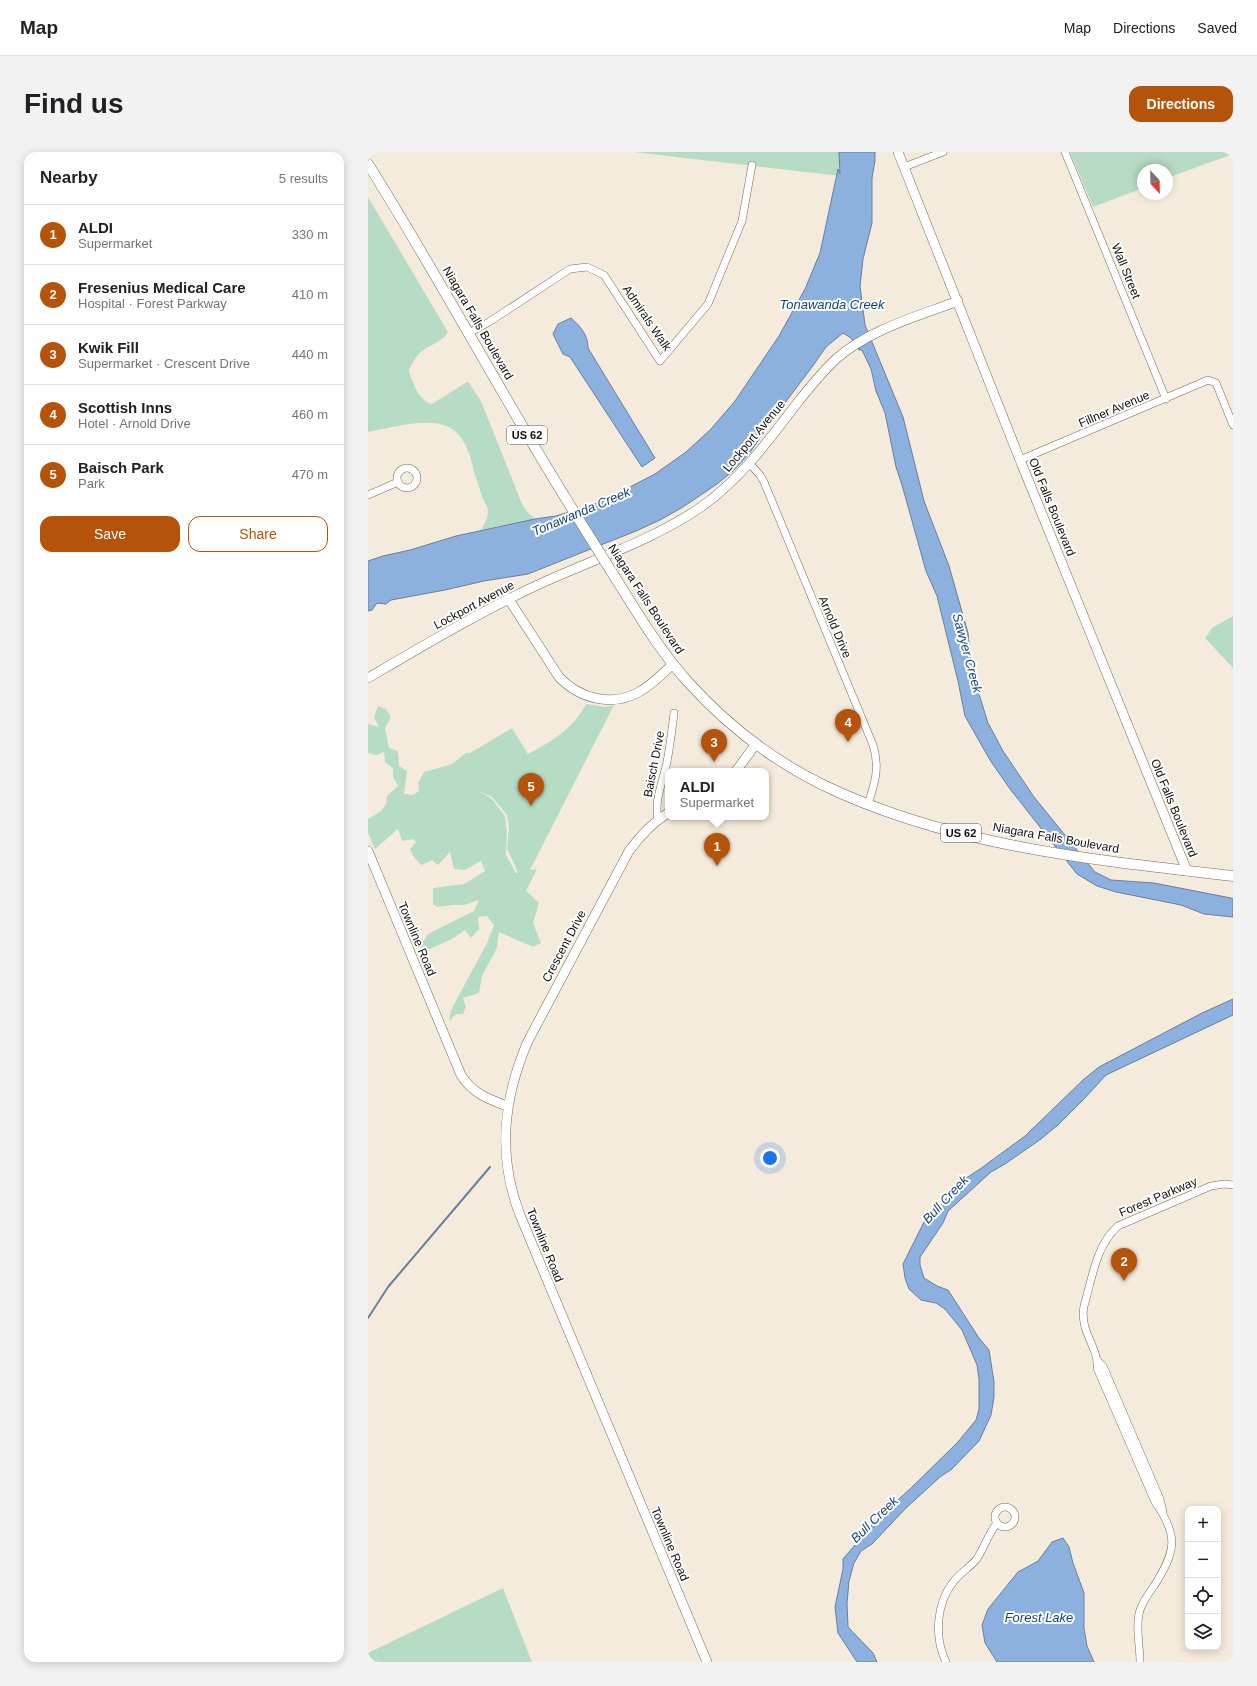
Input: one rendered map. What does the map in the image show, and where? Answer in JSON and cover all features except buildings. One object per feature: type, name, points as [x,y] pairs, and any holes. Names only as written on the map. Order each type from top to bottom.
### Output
[{"type":"main road","name":"Niagara Falls Boulevard","points":[[368,164],[430,264],[520,422],[650,633],[688,682],[709,703],[756,744],[811,778],[868,804],[912,820],[956,832],[1056,853],[1233,876]]},
{"type":"street","name":"Old Falls Boulevard","points":[[898,152],[1020,460],[1186,871]]},
{"type":"street","points":[[904,167],[943,152]]},
{"type":"street","name":"Wall Street","points":[[1065,152],[1166,399]]},
{"type":"street","name":"Admirals Walk","points":[[469,333],[489,322],[570,269],[587,267],[604,276],[660,361],[708,304],[742,222],[752,165]]},
{"type":"street","name":"Lockport Avenue","points":[[368,678],[508,598],[634,543],[673,524],[712,499],[750,464],[823,372],[841,355],[873,334],[958,301]]},
{"type":"street","name":"Fillner Avenue","points":[[1020,460],[1208,380],[1216,382],[1233,425]]},
{"type":"street","name":"Arnold Drive","points":[[750,464],[760,474],[764,482],[873,745],[877,759],[877,769],[875,782],[868,804]]},
{"type":"street","points":[[368,495],[398,482]]},
{"type":"street","points":[[508,598],[559,677],[569,687],[588,697],[609,700],[629,696],[645,688],[673,664]]},
{"type":"street","name":"Baisch Drive","points":[[665,768],[674,713]]},
{"type":"street","points":[[738,768],[756,744]]},
{"type":"street","name":"Baisch Drive","points":[[658,820],[656,807],[657,796],[665,770]]},
{"type":"street","name":"Crescent Drive","points":[[508,1106],[517,1068],[528,1041],[629,851],[643,833],[665,816]]},
{"type":"street","name":"Townline Road","points":[[368,851],[461,1075],[478,1094],[508,1106],[506,1133],[507,1156],[516,1205],[707,1662]]},
{"type":"street","name":"Forest Parkway","points":[[1140,1662],[1138,1624],[1140,1612],[1143,1603],[1166,1567],[1170,1557],[1172,1538],[1164,1514],[1155,1502],[1100,1376],[1097,1368],[1098,1361],[1085,1331],[1082,1313],[1102,1249],[1108,1237],[1118,1226],[1211,1186],[1224,1184],[1233,1185]]},
{"type":"street","points":[[946,1662],[940,1642],[938,1625],[943,1602],[954,1580],[977,1559],[990,1532],[997,1523]]},
{"type":"green space","points":[[634,152],[839,152],[840,176]]},
{"type":"green space","points":[[1070,152],[1233,152],[1233,154],[1173,176],[1173,164],[1137,164],[1137,190],[1093,207]]},
{"type":"green space","points":[[368,197],[448,332],[440,340],[422,351],[415,359],[409,370],[414,385],[420,395],[432,404],[467,382],[469,383],[481,401],[522,504],[528,513],[535,519],[481,530],[488,510],[466,446],[459,435],[451,428],[440,424],[415,423],[368,432]]},
{"type":"green space","points":[[1233,616],[1233,668],[1205,638],[1212,628]]},
{"type":"green space","points":[[586,704],[605,707],[614,705],[530,870],[537,869],[526,891],[539,903],[533,923],[541,943],[533,947],[499,932],[497,948],[482,976],[479,993],[463,998],[466,1007],[463,1014],[456,1014],[449,1021],[451,1010],[487,943],[494,925],[487,916],[478,917],[479,929],[471,938],[465,930],[452,939],[425,951],[419,949],[428,934],[474,911],[479,900],[464,905],[437,907],[433,904],[433,888],[464,884],[485,871],[481,861],[465,870],[454,869],[450,852],[438,865],[432,860],[421,865],[413,856],[410,849],[416,842],[413,839],[402,841],[398,829],[375,849],[368,833],[368,819],[381,811],[386,804],[387,796],[398,786],[393,777],[393,768],[385,762],[384,752],[376,755],[368,753],[368,724],[379,727],[374,717],[378,706],[386,709],[391,717],[385,728],[389,748],[398,751],[399,766],[407,771],[404,794],[413,795],[419,791],[418,783],[424,772],[452,764],[466,753],[470,753],[512,728],[528,754],[561,734],[581,713]],"holes":[[[479,791],[492,797],[507,815],[509,828],[507,848],[518,873],[516,873],[506,855],[507,832],[505,816],[492,799]]]},
{"type":"green space","points":[[503,1588],[532,1662],[368,1662],[368,1653]]},
{"type":"water","name":"Tonawanda Creek","points":[[839,152],[875,152],[872,178],[872,223],[863,259],[860,286],[865,325],[903,417],[924,501],[949,566],[968,633],[971,663],[988,723],[1003,751],[1034,797],[1095,872],[1111,880],[1154,883],[1231,898],[1233,899],[1233,917],[1204,914],[1181,905],[1116,892],[1097,886],[1077,874],[1010,789],[990,760],[965,716],[937,596],[926,571],[896,467],[885,413],[876,391],[871,369],[862,350],[859,350],[851,338],[843,333],[826,347],[749,454],[733,471],[717,484],[683,507],[636,531],[528,574],[484,581],[391,600],[386,604],[377,603],[372,610],[368,611],[368,561],[456,536],[556,516],[601,502],[655,474],[686,452],[711,429],[735,401],[779,336],[805,289],[820,253],[838,169],[840,174]]},
{"type":"water","points":[[571,318],[583,332],[587,339],[588,348],[655,458],[642,467],[570,357],[563,354],[553,334],[558,324]]},
{"type":"water","points":[[1233,999],[1233,1015],[1106,1075],[1059,1124],[1041,1139],[991,1172],[948,1211],[943,1223],[920,1257],[920,1265],[924,1278],[937,1286],[948,1290],[979,1338],[989,1350],[994,1382],[994,1397],[991,1415],[979,1441],[952,1469],[940,1477],[906,1508],[872,1544],[861,1551],[854,1563],[849,1581],[847,1603],[848,1627],[873,1653],[877,1662],[857,1662],[838,1633],[835,1607],[843,1569],[843,1559],[878,1518],[957,1443],[976,1420],[979,1409],[979,1379],[977,1365],[962,1330],[945,1309],[936,1303],[921,1300],[909,1289],[905,1278],[903,1264],[925,1220],[940,1206],[960,1182],[1025,1136],[1084,1079],[1099,1067],[1202,1013]]},
{"type":"water","name":"Forest Lake","points":[[1063,1538],[1069,1547],[1084,1593],[1084,1628],[1087,1646],[1094,1662],[997,1662],[985,1643],[982,1625],[988,1609],[1018,1572],[1038,1561],[1052,1542]]},
{"type":"waterway","points":[[368,1318],[388,1287],[490,1167]]},
{"type":"place","name":"Scottish Inns","points":[[848,742]]},
{"type":"place","name":"Kwik Fill","points":[[714,762]]},
{"type":"place","name":"Baisch Park","points":[[531,806]]},
{"type":"place","name":"ALDI","points":[[717,866]]},
{"type":"place","name":"Fresenius Medical Care","points":[[1124,1281]]},
{"type":"water label","name":"Sawyer Creek","points":[[968,653]]},
{"type":"water label","name":"Bull Creek","points":[[945,1199]]},
{"type":"water label","name":"Bull Creek","points":[[874,1519]]}]
